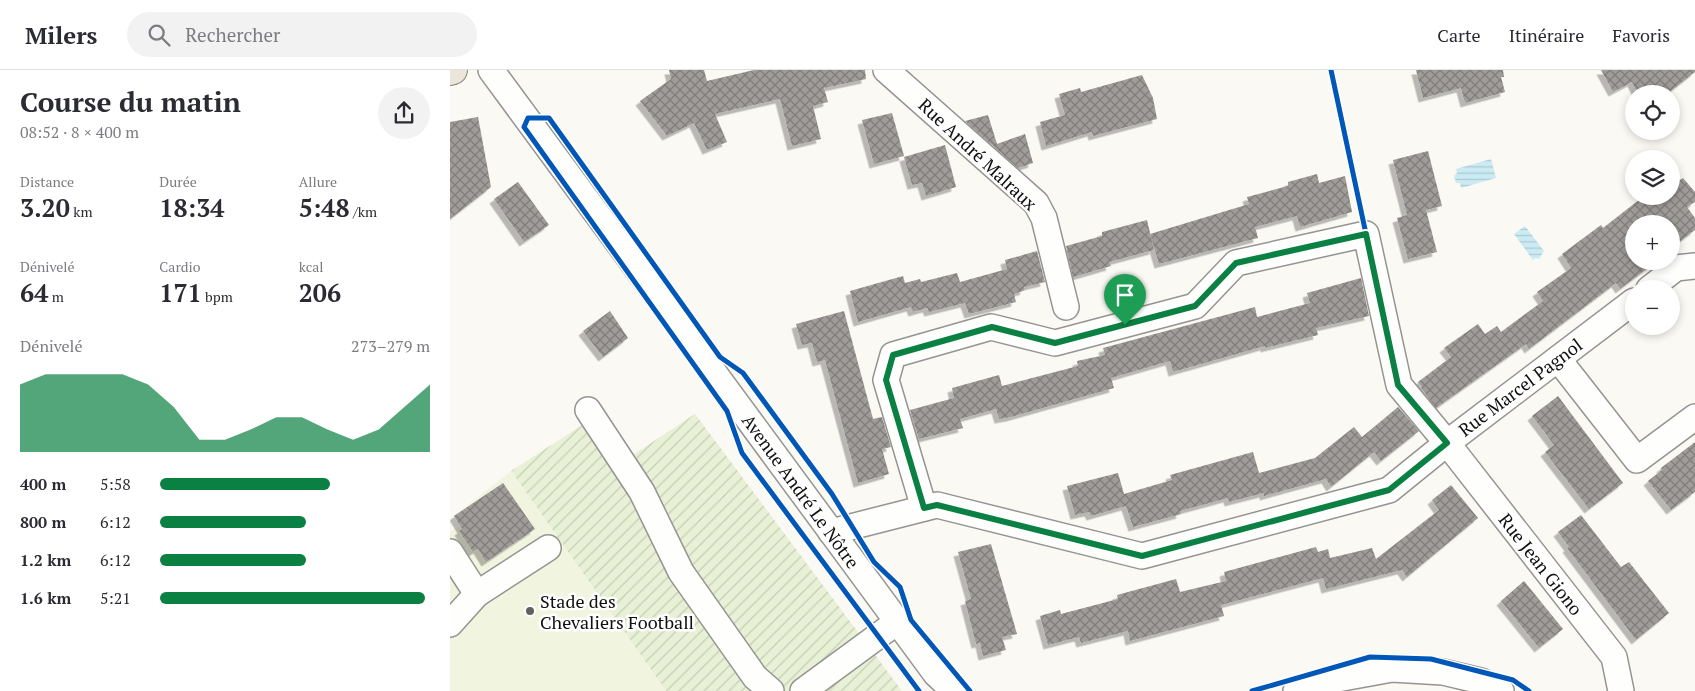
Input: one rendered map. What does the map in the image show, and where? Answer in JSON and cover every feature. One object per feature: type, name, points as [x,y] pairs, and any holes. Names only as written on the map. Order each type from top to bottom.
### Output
[{"type":"street","name":"Avenue André Le Nôtre","points":[[491,70],[897,622],[936,674],[954,691]]},
{"type":"street","name":"Rue André Malraux","points":[[886,70],[1036,203],[1044,218],[1066,307]]},
{"type":"street","name":"Rue Jean Giono","points":[[924,508],[886,380],[893,355],[992,327],[1055,343],[1195,306],[1236,263],[1366,234],[1398,385],[1447,443],[1614,657],[1621,691]]},
{"type":"street","points":[[1661,280],[1676,268],[1695,266]]},
{"type":"street","name":"Rue Marcel Pagnol","points":[[831,532],[937,505],[1142,556],[1389,490],[1447,443],[1625,308]]},
{"type":"street","points":[[1558,359],[1637,460],[1695,417]]},
{"type":"street","points":[[588,410],[642,492],[681,572],[755,677],[771,691]]},
{"type":"street","points":[[450,624],[477,594],[548,548]]},
{"type":"street","points":[[450,552],[477,594]]},
{"type":"street","points":[[803,691],[897,622]]},
{"type":"street","points":[[1296,691],[1337,679],[1392,669],[1443,672],[1481,681],[1501,691]]},
{"type":"green space","points":[[695,414],[902,691],[666,691],[511,471],[587,422],[616,466]]},
{"type":"green space","name":"Stade des Chevaliers Football","points":[[511,471],[666,691],[450,691],[450,531],[461,526],[454,516]]},
{"type":"water","points":[[1491,159],[1496,178],[1461,188],[1460,183],[1456,183],[1454,176],[1457,173],[1456,169]]},
{"type":"water","points":[[1525,226],[1544,251],[1539,259],[1535,258],[1533,260],[1514,234]]},
{"type":"building","points":[[669,70],[704,70],[707,81],[754,70],[865,70],[866,79],[824,88],[828,102],[813,106],[821,139],[792,146],[780,99],[715,114],[727,142],[707,150],[694,123],[667,136],[640,101],[671,79]]},
{"type":"building","points":[[1416,70],[1503,70],[1504,77],[1501,77],[1505,92],[1465,103],[1461,88],[1423,98]]},
{"type":"building","points":[[1601,70],[1695,70],[1678,85],[1634,85],[1632,82],[1613,92]]},
{"type":"building","points":[[1142,75],[1153,98],[1157,119],[1093,136],[1092,132],[1046,146],[1040,122],[1065,115],[1059,94],[1080,88],[1081,92]]},
{"type":"building","points":[[892,113],[904,156],[874,164],[862,120]]},
{"type":"building","points":[[988,115],[997,144],[1025,134],[1033,163],[1018,168],[965,121]]},
{"type":"building","points":[[478,117],[491,187],[450,219],[450,122]]},
{"type":"building","points":[[945,145],[956,187],[926,196],[922,183],[912,185],[904,157]]},
{"type":"building","points":[[1428,151],[1442,206],[1426,210],[1437,252],[1408,259],[1397,218],[1407,215],[1393,160]]},
{"type":"building","points":[[1317,174],[1319,183],[1345,176],[1352,212],[1300,227],[1297,216],[1255,227],[1258,238],[1159,264],[1150,234],[1249,204],[1247,197],[1288,186],[1288,182]]},
{"type":"building","points":[[1683,178],[1695,192],[1695,202],[1687,207],[1695,218],[1695,230],[1680,241],[1680,215],[1625,215],[1625,270],[1645,270],[1632,280],[1625,280],[1625,285],[1620,289],[1616,283],[1529,349],[1526,344],[1436,408],[1418,382],[1451,357],[1444,348],[1478,324],[1485,334],[1497,326],[1501,332],[1543,301],[1537,292],[1571,268],[1562,254],[1601,225],[1603,228],[1632,205],[1680,205],[1680,180]]},
{"type":"building","points":[[518,182],[549,225],[524,242],[494,199]]},
{"type":"building","points":[[1147,220],[1154,250],[1109,262],[1111,266],[1073,277],[1066,246],[1102,236],[1102,232]]},
{"type":"building","points":[[1037,251],[1045,282],[1024,287],[1025,290],[1014,294],[1016,302],[969,314],[965,303],[929,312],[927,308],[913,312],[911,307],[858,322],[850,291],[903,276],[905,283],[920,279],[921,282],[957,273],[960,282],[1007,269],[1005,260]]},
{"type":"building","points":[[1361,278],[1369,316],[1316,328],[1318,335],[1265,348],[1265,346],[1173,372],[1170,361],[1111,378],[1114,388],[1011,417],[999,419],[996,409],[960,419],[963,428],[919,439],[910,410],[954,398],[952,388],[999,375],[1002,386],[1078,366],[1077,361],[1105,355],[1103,348],[1255,307],[1257,317],[1310,303],[1307,293]]},
{"type":"building","points":[[610,311],[628,338],[603,357],[583,331]]},
{"type":"building","points":[[844,311],[873,419],[882,417],[891,447],[882,449],[889,474],[858,483],[825,360],[817,362],[812,343],[802,345],[796,324]]},
{"type":"building","points":[[1558,396],[1623,483],[1589,509],[1545,452],[1554,445],[1532,416]]},
{"type":"building","points":[[1398,407],[1419,431],[1381,461],[1374,452],[1331,487],[1326,479],[1264,496],[1264,493],[1229,502],[1228,498],[1180,511],[1181,514],[1133,527],[1126,506],[1091,516],[1089,512],[1075,515],[1067,486],[1118,473],[1124,494],[1172,480],[1170,475],[1253,452],[1259,473],[1315,458],[1354,427],[1362,437]]},
{"type":"building","points":[[1695,442],[1695,492],[1671,510],[1648,481],[1662,470],[1661,468]]},
{"type":"building","points":[[503,483],[535,529],[486,562],[478,549],[473,552],[459,531],[462,529],[454,516]]},
{"type":"building","points":[[1451,485],[1478,518],[1407,577],[1402,570],[1326,589],[1323,578],[1221,605],[1224,616],[1130,641],[1128,631],[1081,643],[1079,637],[1048,645],[1040,616],[1060,610],[1061,614],[1118,599],[1117,595],[1176,579],[1180,592],[1226,581],[1224,572],[1316,547],[1318,552],[1328,549],[1330,558],[1372,548],[1376,559],[1439,510],[1432,500]]},
{"type":"building","points":[[1581,515],[1621,567],[1629,562],[1669,613],[1636,640],[1567,548],[1569,547],[1558,532]]},
{"type":"building","points":[[991,544],[1017,634],[1002,637],[1006,650],[983,656],[980,643],[976,644],[965,601],[971,599],[958,552]]},
{"type":"building","points":[[1524,581],[1563,629],[1539,648],[1501,601]]},
{"type":"cycle path","points":[[1331,70],[1366,234]]},
{"type":"cycle path","points":[[919,691],[742,453],[727,411],[524,127],[528,118],[549,118],[720,357],[743,373],[832,494],[874,562],[900,587],[911,620],[970,691]]},
{"type":"cycle path","points":[[1252,691],[1370,657],[1431,659],[1513,680],[1529,691]]},
{"type":"place","name":"Stade des Chevaliers Football","points":[[530,611]]},
{"type":"route","points":[[1366,234],[1398,385],[1447,443],[1389,490],[1142,556],[937,505],[924,508],[886,380],[893,355],[992,327],[1055,343],[1125,325],[1195,306],[1236,263],[1366,234]]}]
